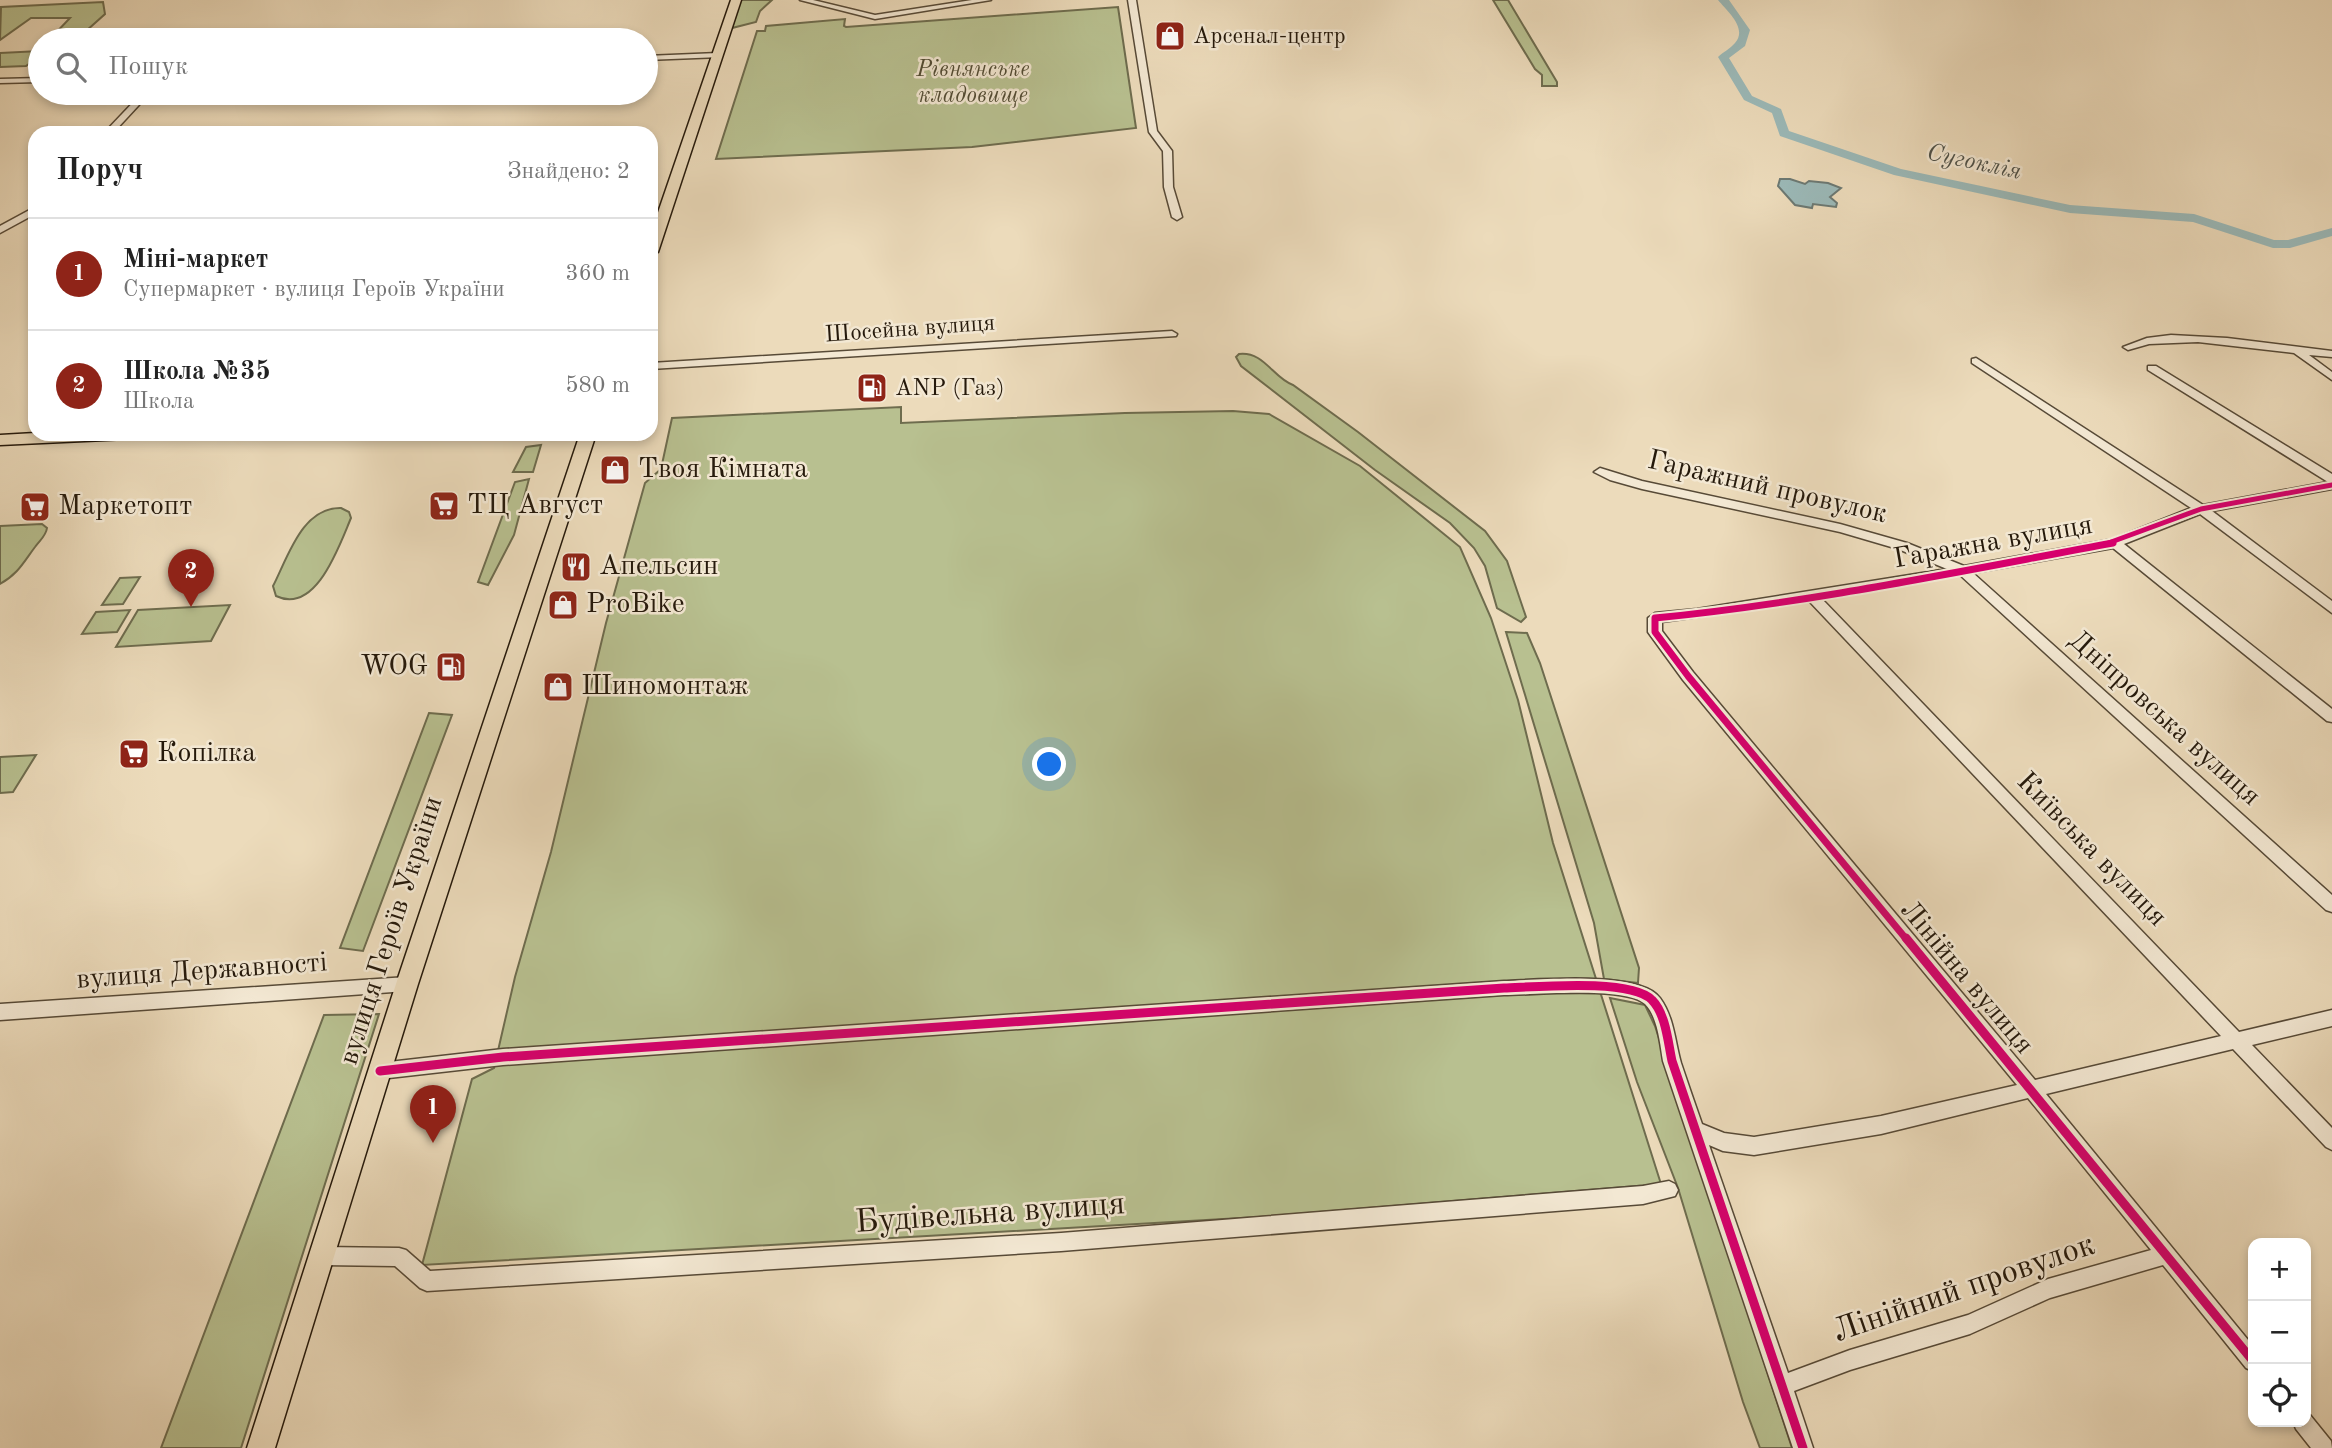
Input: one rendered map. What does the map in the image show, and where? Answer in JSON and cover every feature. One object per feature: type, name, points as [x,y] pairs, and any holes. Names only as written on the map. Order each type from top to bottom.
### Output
[{"type":"main road","points":[[658,231],[736,0]]},
{"type":"main road","points":[[0,440],[28,439]]},
{"type":"main road","name":"вулиця Героїв України","points":[[261,1448],[407,984],[586,441]]},
{"type":"street","points":[[804,0],[875,17],[987,0]]},
{"type":"street","points":[[1132,0],[1153,132],[1168,148],[1168,184],[1177,217]]},
{"type":"street","points":[[658,58],[718,55]]},
{"type":"street","points":[[0,81],[28,80]]},
{"type":"street","points":[[115,126],[135,105]]},
{"type":"street","points":[[0,230],[28,214]]},
{"type":"street","name":"Шосейна вулиця","points":[[658,366],[1172,334]]},
{"type":"street","points":[[2128,347],[2141,341],[2180,338],[2299,353],[2332,354]]},
{"type":"street","points":[[2299,353],[2332,377]]},
{"type":"street","points":[[1976,361],[2201,509],[2332,608]]},
{"type":"street","points":[[2152,368],[2332,479]]},
{"type":"street","name":"Гаражний провулок","points":[[1600,472],[1646,486],[1748,506],[1905,545],[1962,570]]},
{"type":"street","name":"Гаражна вулиця","points":[[1655,618],[1697,614],[2115,542],[2201,509],[2332,485]]},
{"type":"street","points":[[2115,542],[2332,717]]},
{"type":"street","name":"Дніпровська вулиця","points":[[1962,570],[2332,905]]},
{"type":"street","name":"Київська вулиця","points":[[1811,595],[2332,1141]]},
{"type":"street","name":"Лінійна вулиця","points":[[1655,618],[1655,632],[1666,649],[2248,1355]]},
{"type":"street","name":"вулиця Державності","points":[[0,1012],[407,984]]},
{"type":"street","points":[[380,1071],[517,1056],[1490,989],[1589,986],[1637,990],[1652,999],[1664,1027],[1672,1061],[1698,1131],[1706,1162],[1803,1448]]},
{"type":"street","points":[[1698,1131],[1723,1142],[1754,1146],[1881,1125],[2332,1018]]},
{"type":"street","name":"Будівельна вулиця","points":[[322,1256],[398,1257],[428,1281],[1061,1242],[1643,1195],[1669,1189]]},
{"type":"street","name":"Лінійний провулок","points":[[1783,1385],[1850,1360],[1970,1324],[2048,1289],[2167,1255]]},
{"type":"street","points":[[2306,1427],[2324,1448]]},
{"type":"green space","points":[[740,0],[772,0],[760,11],[756,22],[732,28]]},
{"type":"green space","points":[[1493,0],[1508,0],[1557,86],[1542,86],[1542,75],[1535,69]]},
{"type":"green space","points":[[103,2],[105,14],[89,28],[60,28],[70,18],[31,18],[0,40],[1,7]]},
{"type":"green space","name":"Рівнянське кладовище","points":[[1118,7],[1136,128],[972,147],[716,159],[757,31],[765,31],[766,26],[845,19],[846,27]]},
{"type":"green space","points":[[28,52],[28,65],[0,67],[0,53]]},
{"type":"green space","points":[[1239,354],[1248,354],[1262,361],[1286,382],[1358,432],[1485,531],[1507,561],[1526,617],[1521,622],[1497,608],[1485,566],[1474,548],[1450,523],[1375,470],[1241,366],[1236,357]]},
{"type":"green space","points":[[901,407],[901,423],[1125,413],[1233,411],[1269,414],[1360,466],[1460,547],[1491,618],[1518,700],[1553,843],[1661,1184],[1258,1217],[422,1265],[472,1079],[494,1068],[515,977],[551,852],[606,623],[645,483],[661,469],[672,418]]},
{"type":"green space","points":[[541,445],[533,472],[513,472],[526,447]]},
{"type":"green space","points":[[529,479],[514,535],[488,585],[478,582],[515,482]]},
{"type":"green space","points":[[341,508],[349,512],[351,518],[324,575],[303,596],[290,599],[276,596],[273,586],[291,548],[306,525],[327,510]]},
{"type":"green space","points":[[42,524],[47,528],[44,536],[16,572],[0,584],[0,526]]},
{"type":"green space","points":[[140,577],[123,604],[102,605],[120,578]]},
{"type":"green space","points":[[230,605],[211,641],[116,647],[138,610]]},
{"type":"green space","points":[[130,610],[117,632],[82,634],[96,612]]},
{"type":"green space","points":[[1506,632],[1527,633],[1540,663],[1639,968],[1638,983],[1604,979],[1594,923]]},
{"type":"green space","points":[[429,713],[452,715],[363,951],[340,948]]},
{"type":"green space","points":[[36,755],[13,792],[0,793],[0,757]]},
{"type":"green space","points":[[1610,998],[1645,1005],[1655,1026],[1792,1448],[1760,1448],[1743,1402],[1678,1188],[1637,1082]]},
{"type":"green space","points":[[379,1014],[241,1448],[161,1448],[324,1015]]},
{"type":"water","points":[[1780,179],[1805,184],[1809,181],[1828,183],[1841,188],[1830,197],[1837,203],[1836,207],[1813,204],[1812,208],[1795,205],[1778,186]]},
{"type":"waterway","name":"Сугоклія","points":[[1723,0],[1737,16],[1744,30],[1741,43],[1723,57],[1748,98],[1777,111],[1784,133],[1898,172],[2070,209],[2194,218],[2273,244],[2290,244],[2332,232]]},
{"type":"cycle path","points":[[2248,1355],[1688,676],[1655,632],[1655,618],[1697,614],[1898,582],[2115,543],[2201,509],[2332,485]]},
{"type":"cycle path","points":[[380,1071],[503,1057],[1504,988],[1605,987],[1642,993],[1652,1000],[1663,1021],[1672,1061],[1803,1448]]},
{"type":"place","name":"Арсенал-центр","points":[[1170,36]]},
{"type":"place","name":"ANP (Газ)","points":[[872,388]]},
{"type":"place","name":"Твоя Кімната","points":[[615,470]]},
{"type":"place","name":"ТЦ Август","points":[[444,506]]},
{"type":"place","name":"Маркетопт","points":[[35,507]]},
{"type":"place","name":"Апельсин","points":[[576,567]]},
{"type":"place","name":"ProBike","points":[[563,605]]},
{"type":"place","name":"Школа №35","points":[[191,607]]},
{"type":"place","name":"WOG","points":[[451,667]]},
{"type":"place","name":"Шиномонтаж","points":[[558,687]]},
{"type":"place","name":"Копілка","points":[[134,754]]},
{"type":"place","name":"Міні-маркет","points":[[433,1143]]}]
